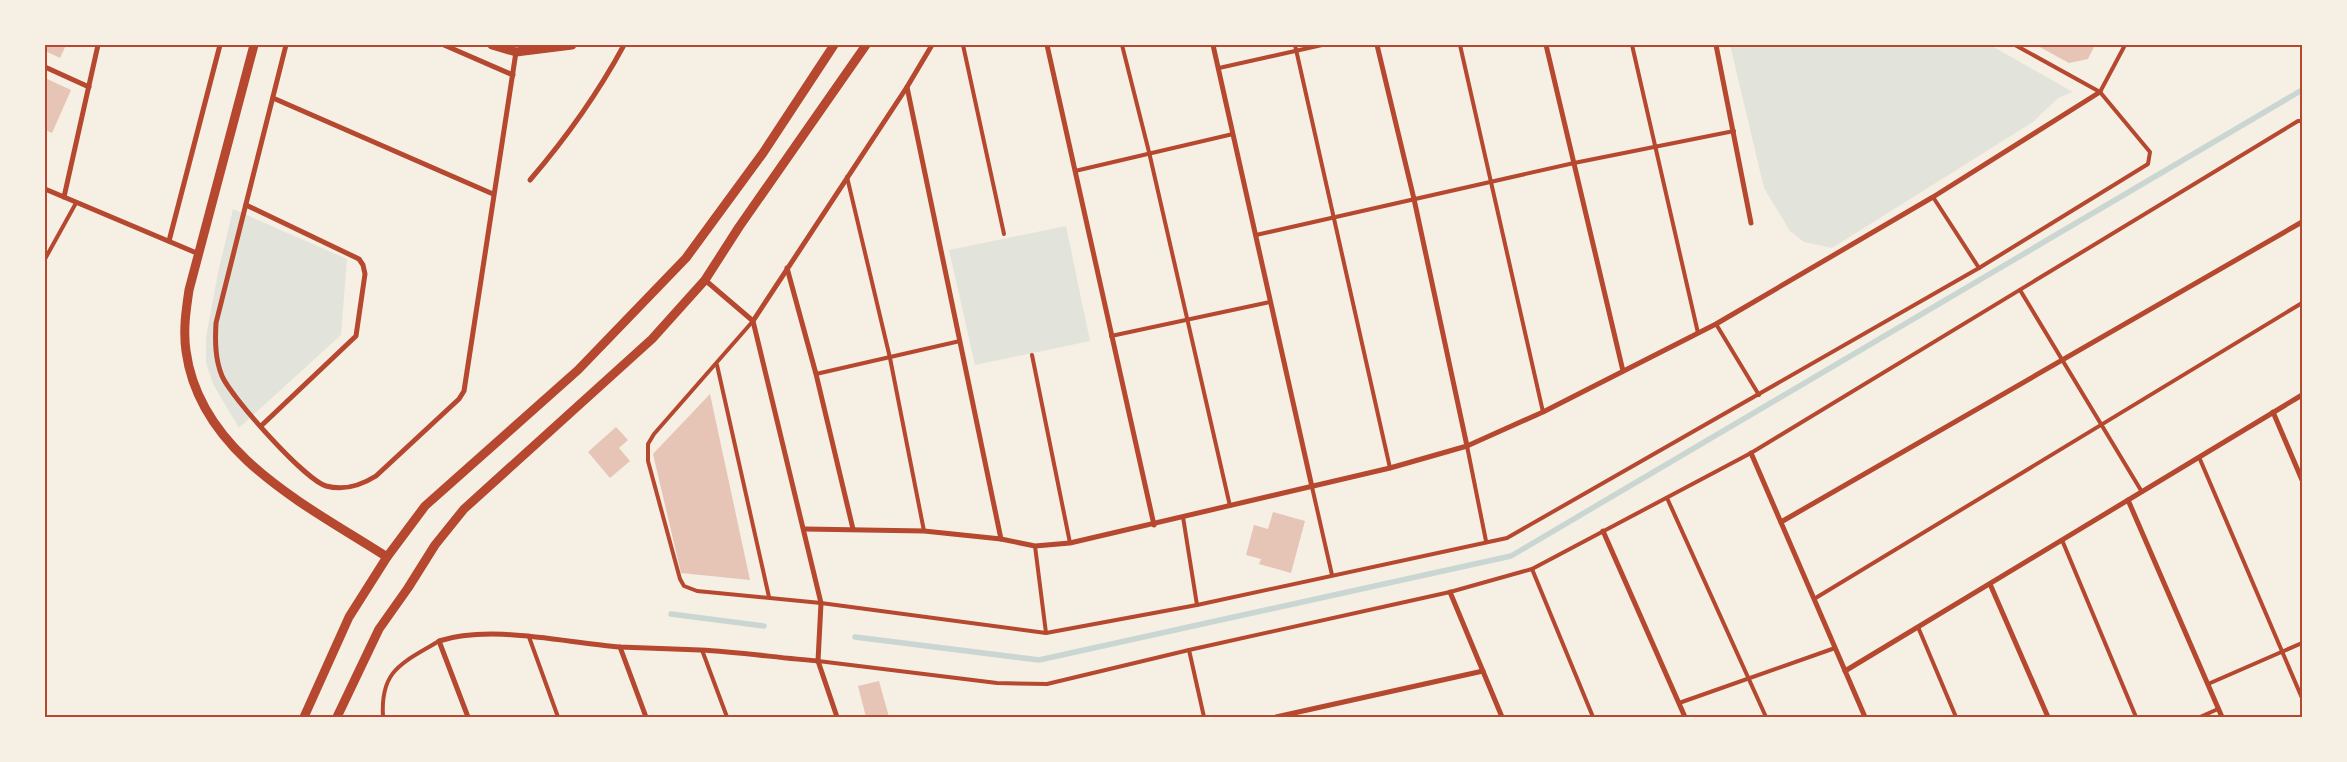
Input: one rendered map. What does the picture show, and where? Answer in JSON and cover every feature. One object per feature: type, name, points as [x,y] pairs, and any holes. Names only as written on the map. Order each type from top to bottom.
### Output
[{"type":"street","points":[[64,198],[98,45]]},
{"type":"street","points":[[169,241],[220,45]]},
{"type":"street","points":[[254,45],[189,290],[185,321],[186,352],[196,391],[213,423],[243,457],[276,485],[387,557]]},
{"type":"street","points":[[286,45],[216,323],[217,360],[222,377],[260,426],[310,476],[323,485],[336,488],[351,487],[364,483],[376,476],[458,400],[464,391],[516,52]]},
{"type":"street","points":[[444,45],[513,75]]},
{"type":"street","points":[[492,45],[516,52],[572,45]]},
{"type":"street","points":[[530,180],[570,133],[604,81],[624,45]]},
{"type":"street","points":[[304,717],[349,617],[387,557],[425,506],[578,370],[686,258],[763,153],[834,45]]},
{"type":"street","points":[[337,717],[379,629],[435,545],[464,509],[652,338],[705,280],[739,227],[866,45]]},
{"type":"street","points":[[753,321],[906,88],[932,45]]},
{"type":"street","points":[[1047,45],[1154,524]]},
{"type":"street","points":[[1214,45],[1312,488]]},
{"type":"street","points":[[1377,45],[1414,199],[1467,446]]},
{"type":"street","points":[[1546,45],[1623,371]]},
{"type":"street","points":[[1716,45],[1751,223]]},
{"type":"street","points":[[45,67],[89,87]]},
{"type":"street","points":[[906,88],[939,247],[961,340],[1001,539]]},
{"type":"street","points":[[805,529],[924,530],[1001,539],[1035,546],[1070,543],[1312,488],[1467,446],[1543,412],[1716,324],[1934,197],[2100,92]]},
{"type":"street","points":[[273,98],[493,194]]},
{"type":"street","points":[[45,189],[200,254]]},
{"type":"street","points":[[246,204],[359,259],[365,274],[356,336],[260,426]]},
{"type":"street","points":[[1781,522],[2302,222]]},
{"type":"street","points":[[787,268],[816,374],[853,529]]},
{"type":"street","points":[[705,280],[753,321],[805,529],[821,603],[818,662],[837,717]]},
{"type":"street","points":[[1845,672],[2302,395]]},
{"type":"street","points":[[2273,412],[2302,480]]},
{"type":"street","points":[[1751,453],[1865,717]]},
{"type":"street","points":[[2128,500],[2222,717]]},
{"type":"street","points":[[1603,531],[1684,717]]},
{"type":"street","points":[[1990,584],[2048,717]]},
{"type":"street","points":[[1450,592],[1502,717]]},
{"type":"street","points":[[468,717],[439,641],[456,635],[475,634],[529,637],[620,646],[702,650],[818,662]]},
{"type":"street","points":[[620,646],[646,717]]},
{"type":"street","points":[[1276,717],[1483,671]]},
{"type":"lane","points":[[963,45],[1004,234]]},
{"type":"lane","points":[[1122,45],[1149,152],[1230,506]]},
{"type":"lane","points":[[1295,45],[1390,468]]},
{"type":"lane","points":[[1218,68],[1322,45]]},
{"type":"lane","points":[[1460,45],[1543,412]]},
{"type":"lane","points":[[1632,45],[1698,333]]},
{"type":"lane","points":[[753,321],[717,365],[654,434],[648,444],[648,461],[676,568],[684,586],[697,592],[821,603],[1046,633],[1197,605],[1486,541],[1508,538],[1979,268],[2148,164],[2150,152],[2100,92],[2015,45]]},
{"type":"lane","points":[[2100,92],[2125,45]]},
{"type":"lane","points":[[818,662],[1028,685],[1061,681],[1189,650],[1450,592],[1532,569],[1751,453],[2298,121],[2302,121]]},
{"type":"lane","points":[[1256,235],[1574,163],[1734,131]]},
{"type":"lane","points":[[1075,170],[1233,134]]},
{"type":"lane","points":[[847,177],[890,358],[924,530]]},
{"type":"lane","points":[[1934,197],[1979,268]]},
{"type":"lane","points":[[45,259],[76,203]]},
{"type":"lane","points":[[2020,290],[2142,492]]},
{"type":"lane","points":[[1111,336],[1270,302]]},
{"type":"lane","points":[[1814,599],[2302,303]]},
{"type":"lane","points":[[1716,324],[1759,395]]},
{"type":"lane","points":[[816,374],[961,340]]},
{"type":"lane","points":[[1032,355],[1070,543]]},
{"type":"lane","points":[[717,365],[769,597]]},
{"type":"lane","points":[[1467,446],[1486,541]]},
{"type":"lane","points":[[2199,457],[2302,698]]},
{"type":"lane","points":[[1312,488],[1332,575]]},
{"type":"lane","points":[[1667,498],[1766,717]]},
{"type":"lane","points":[[1183,517],[1197,605]]},
{"type":"lane","points":[[2062,540],[2136,717]]},
{"type":"lane","points":[[1035,546],[1046,633]]},
{"type":"lane","points":[[1532,569],[1593,717]]},
{"type":"lane","points":[[1918,627],[1956,717]]},
{"type":"lane","points":[[529,637],[558,717]]},
{"type":"lane","points":[[383,717],[382,698],[388,681],[398,665],[439,641]]},
{"type":"lane","points":[[2208,684],[2302,644]]},
{"type":"lane","points":[[1678,703],[1835,648]]},
{"type":"lane","points":[[702,650],[727,717]]},
{"type":"lane","points":[[1189,650],[1204,717]]},
{"type":"lane","points":[[2200,717],[2218,709]]},
{"type":"shaded area","points":[[1730,45],[1990,45],[2073,92],[2058,98],[2033,122],[1832,248],[1804,242],[1790,231],[1764,188]]},
{"type":"shaded area","points":[[233,209],[347,259],[341,335],[239,428],[213,384],[206,363],[206,337]]},
{"type":"shaded area","points":[[1066,226],[1090,341],[975,365],[949,250]]},
{"type":"building","points":[[45,45],[66,45],[60,58],[45,51]]},
{"type":"building","points":[[2036,45],[2095,45],[2088,59],[2069,63]]},
{"type":"building","points":[[45,78],[71,90],[52,133],[45,130]]},
{"type":"building","points":[[710,394],[750,580],[681,573],[653,454]]},
{"type":"building","points":[[616,427],[628,440],[619,448],[630,461],[610,478],[588,452]]},
{"type":"building","points":[[1273,512],[1305,521],[1291,573],[1259,564],[1261,559],[1246,555],[1254,525],[1268,529]]},
{"type":"building","points":[[879,681],[889,717],[866,717],[858,686]]},
{"type":"waterway","points":[[855,637],[1039,660],[1511,556],[2302,90]]},
{"type":"waterway","points":[[671,614],[764,626]]}]
